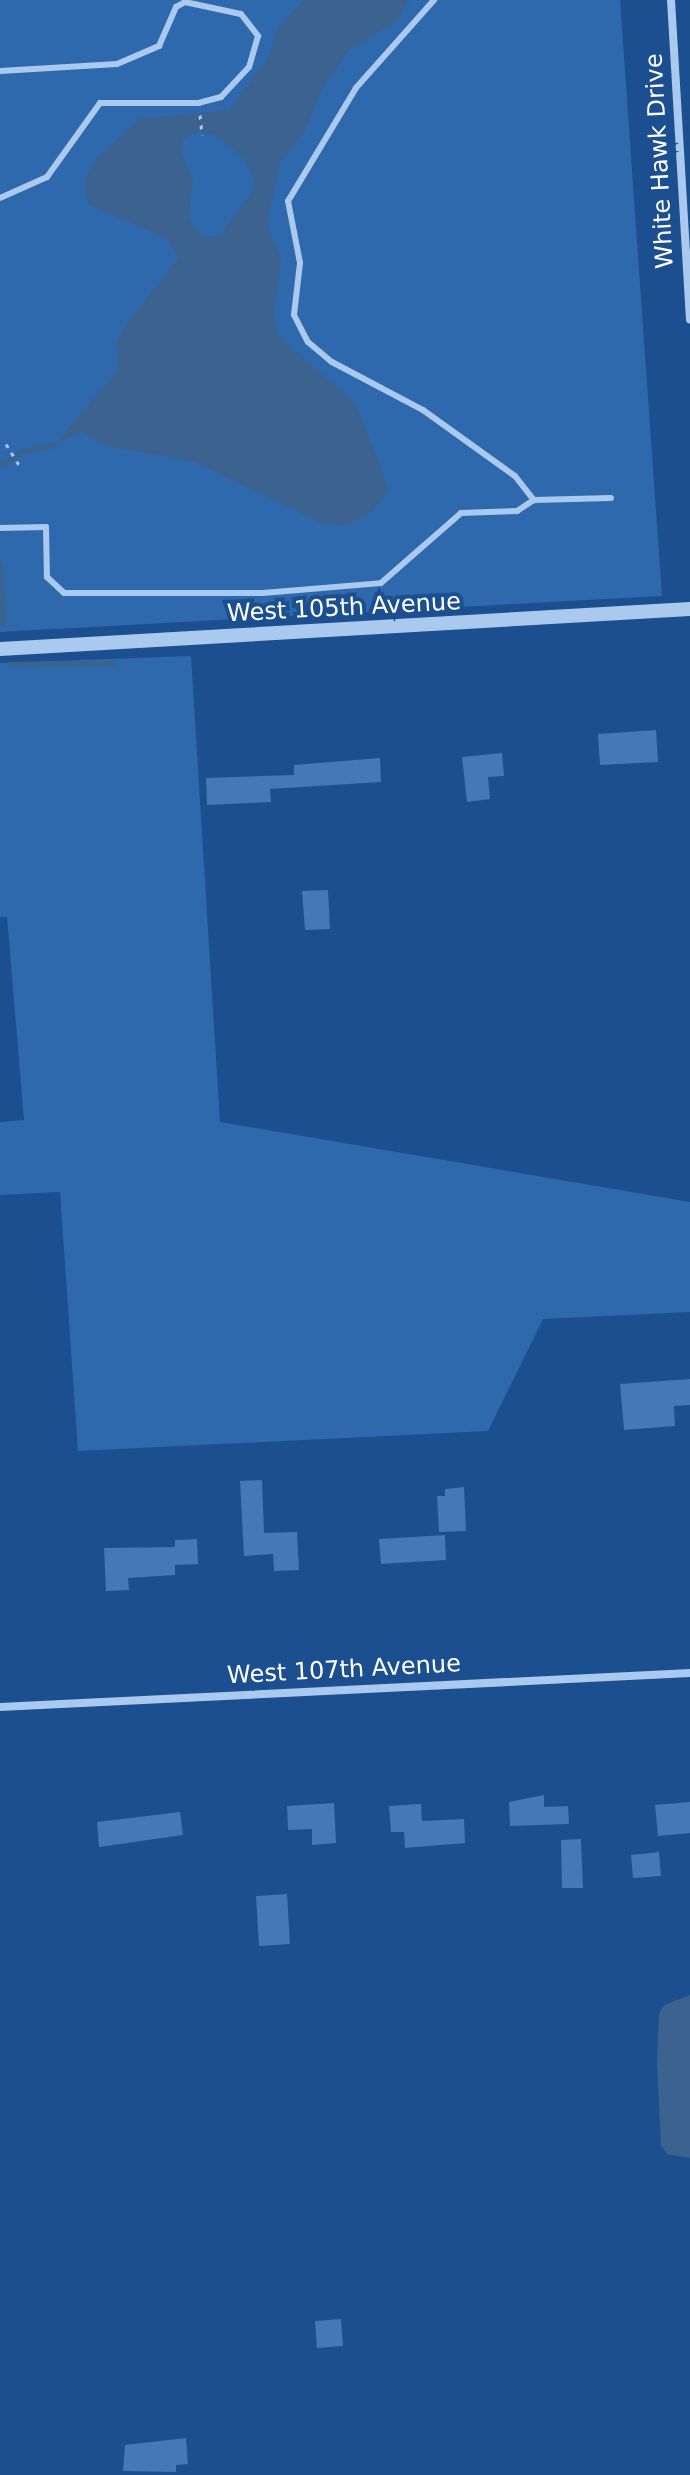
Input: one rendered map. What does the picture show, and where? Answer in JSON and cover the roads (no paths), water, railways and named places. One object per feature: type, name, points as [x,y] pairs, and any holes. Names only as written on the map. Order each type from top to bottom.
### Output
[{"type":"street","name":"White Hawk Drive","points":[[671,0],[690,319]]},
{"type":"street","name":"West 105th Avenue","points":[[0,649],[690,609]]},
{"type":"street","name":"West 107th Avenue","points":[[0,1707],[690,1673]]},
{"type":"lane","points":[[434,0],[348,99],[288,201],[300,263],[294,315],[308,342],[332,362],[423,410],[515,476],[534,500]]},
{"type":"lane","points":[[0,71],[117,64],[159,46],[176,7],[185,2],[241,14],[258,36],[249,67],[221,97],[199,103],[100,103],[47,177],[0,198]]},
{"type":"lane","points":[[3,527],[46,527],[47,577],[64,593],[263,593],[381,583],[461,513],[517,511],[534,500],[611,498]]},
{"type":"waterway","points":[[0,465],[22,451],[54,445]]},
{"type":"waterway","points":[[0,565],[3,624]]},
{"type":"waterway","points":[[10,664],[114,663]]}]
